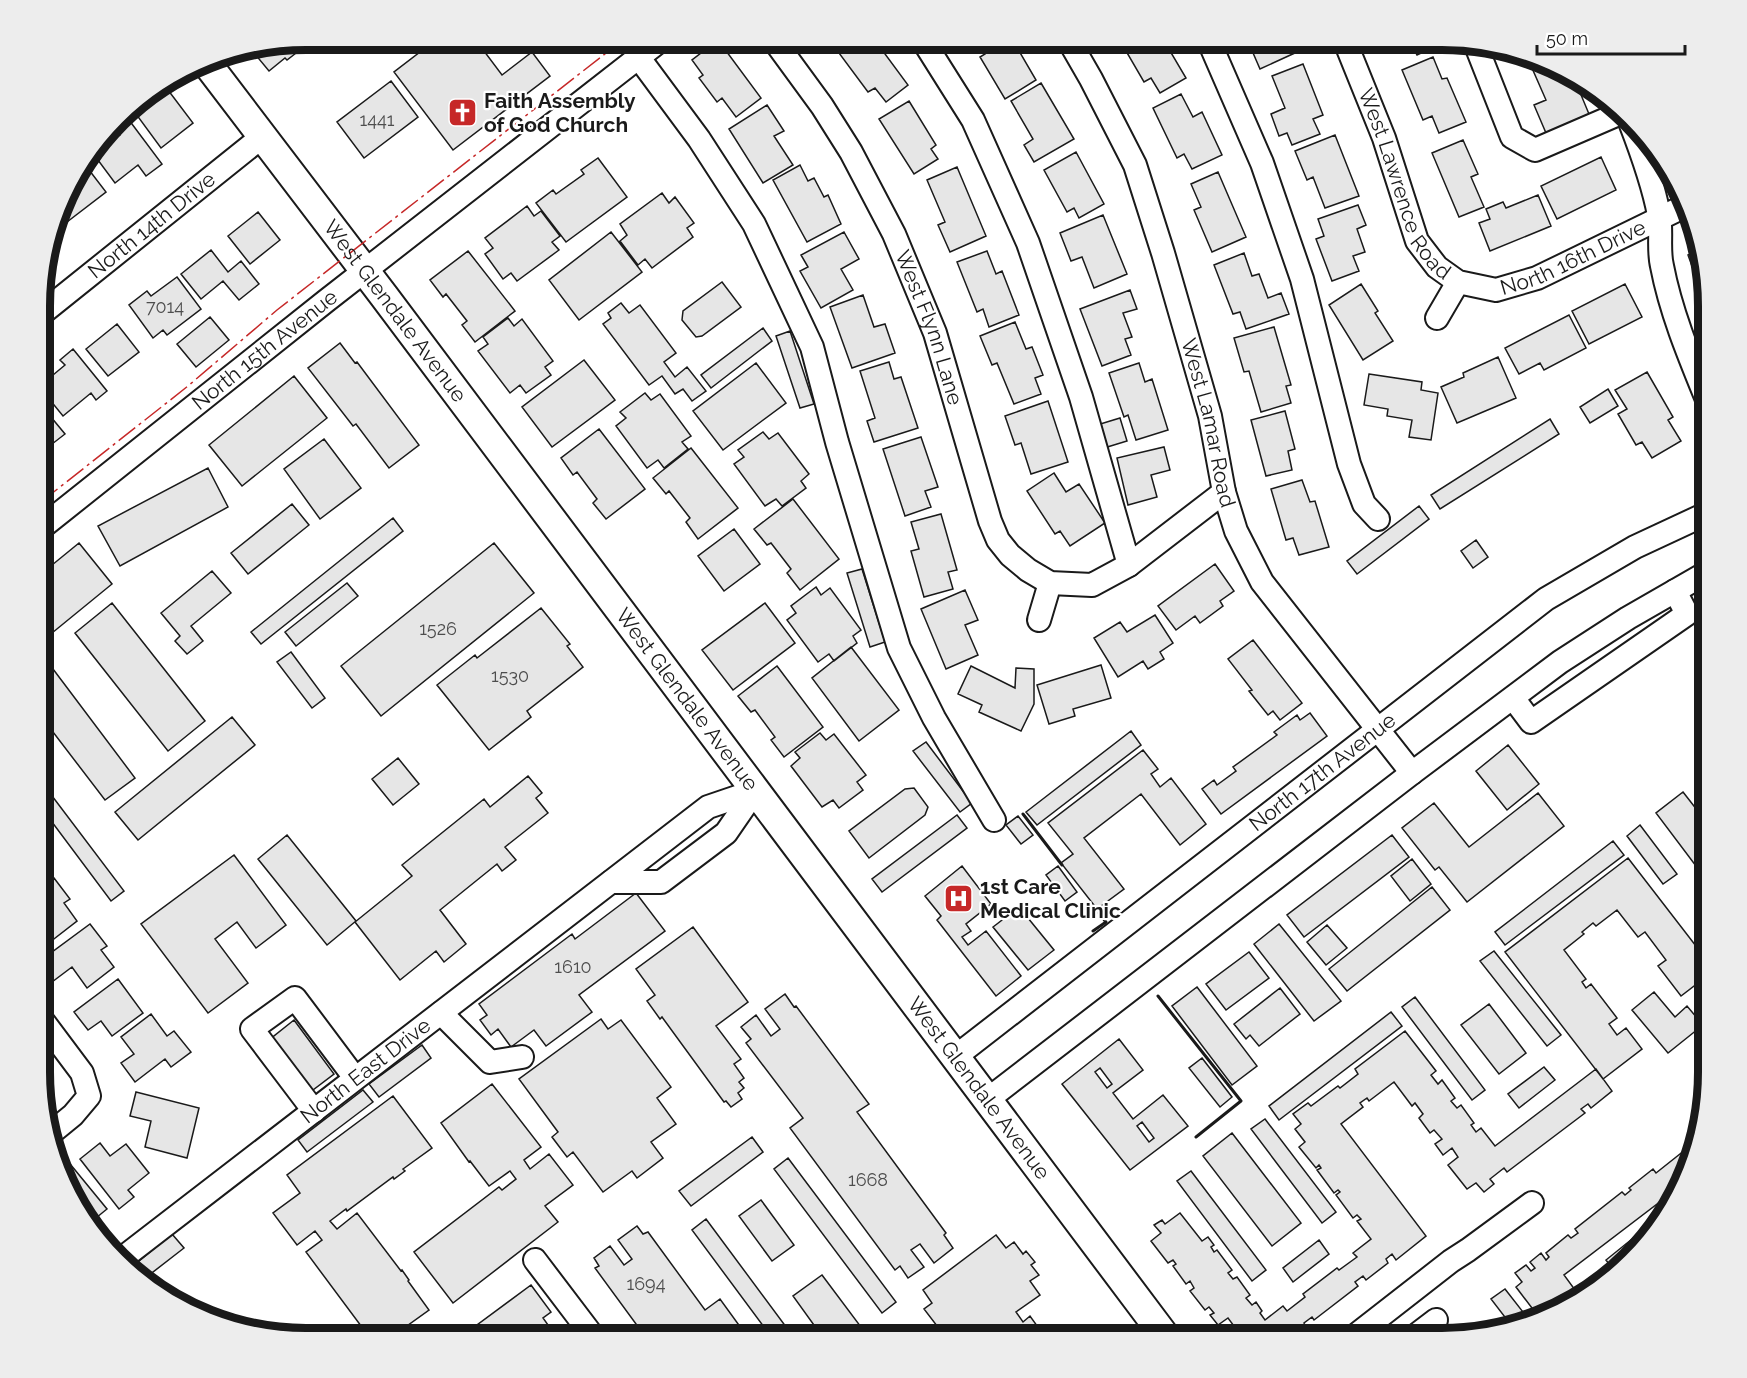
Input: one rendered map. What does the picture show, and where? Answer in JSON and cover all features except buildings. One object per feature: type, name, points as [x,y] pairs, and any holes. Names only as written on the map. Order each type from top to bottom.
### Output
[{"type":"main road","name":"West Glendale Avenue","points":[[210,68],[1159,1328]]},
{"type":"street","name":"North 15th Avenue","points":[[50,521],[364,271],[649,50]]},
{"type":"street","name":"West Flynn Lane","points":[[781,50],[822,106],[851,152],[894,234],[935,333],[990,521],[998,540],[1010,555],[1050,584]]},
{"type":"street","points":[[929,50],[973,120],[1028,243],[1082,397],[1129,565]]},
{"type":"street","name":"West Lamar Road","points":[[1074,50],[1135,165],[1210,416],[1224,492],[1236,531],[1262,582],[1412,773]]},
{"type":"street","points":[[1213,50],[1262,163],[1302,279],[1349,464],[1364,504],[1378,519]]},
{"type":"street","name":"West Lawrence Road","points":[[1348,50],[1384,138],[1417,241],[1437,267],[1458,282],[1437,318]]},
{"type":"street","points":[[1478,52],[1512,137],[1535,150],[1614,116]]},
{"type":"street","points":[[639,58],[699,139],[754,224],[812,347],[837,442],[899,648],[934,718],[994,820]]},
{"type":"street","name":"North 14th Drive","points":[[50,307],[263,136]]},
{"type":"street","points":[[1637,140],[1647,168],[1659,218],[1661,264],[1669,296],[1698,377]]},
{"type":"street","name":"North 16th Drive","points":[[1458,282],[1496,290],[1537,278],[1679,209]]},
{"type":"street","points":[[1039,620],[1050,584],[1092,585],[1129,565],[1224,492]]},
{"type":"street","name":"North 17th Avenue","points":[[956,1057],[1546,599],[1635,547],[1698,518]]},
{"type":"street","points":[[987,1100],[1560,662],[1628,618],[1698,578]]},
{"type":"street","points":[[1513,698],[1532,722],[1687,614],[1675,591]]},
{"type":"street","points":[[611,882],[661,882],[726,833],[755,790]]},
{"type":"street","name":"North East Drive","points":[[126,1256],[708,807],[755,790]]},
{"type":"street","points":[[679,829],[688,863]]},
{"type":"street","points":[[314,1111],[252,1029],[295,998],[355,1078]]},
{"type":"street","points":[[441,1012],[490,1062],[522,1057]]},
{"type":"street","points":[[50,1030],[82,1073],[89,1096],[73,1115],[56,1129]]},
{"type":"street","points":[[1365,1328],[1451,1261],[1532,1203]]},
{"type":"street","points":[[535,1260],[587,1328]]},
{"type":"street","points":[[1425,1328],[1436,1320]]},
{"type":"wall","points":[[1023,814],[1062,865]]},
{"type":"wall","points":[[1093,906],[1106,922],[1093,931]]},
{"type":"wall","points":[[1158,996],[1241,1101],[1196,1137]]},
{"type":"power","points":[[50,495],[188,386],[277,310],[610,50]]},
{"type":"place","name":"Faith Assembly of God Church","points":[[463,113]]},
{"type":"place","name":"1st Care Medical Clinic","points":[[959,899]]}]
